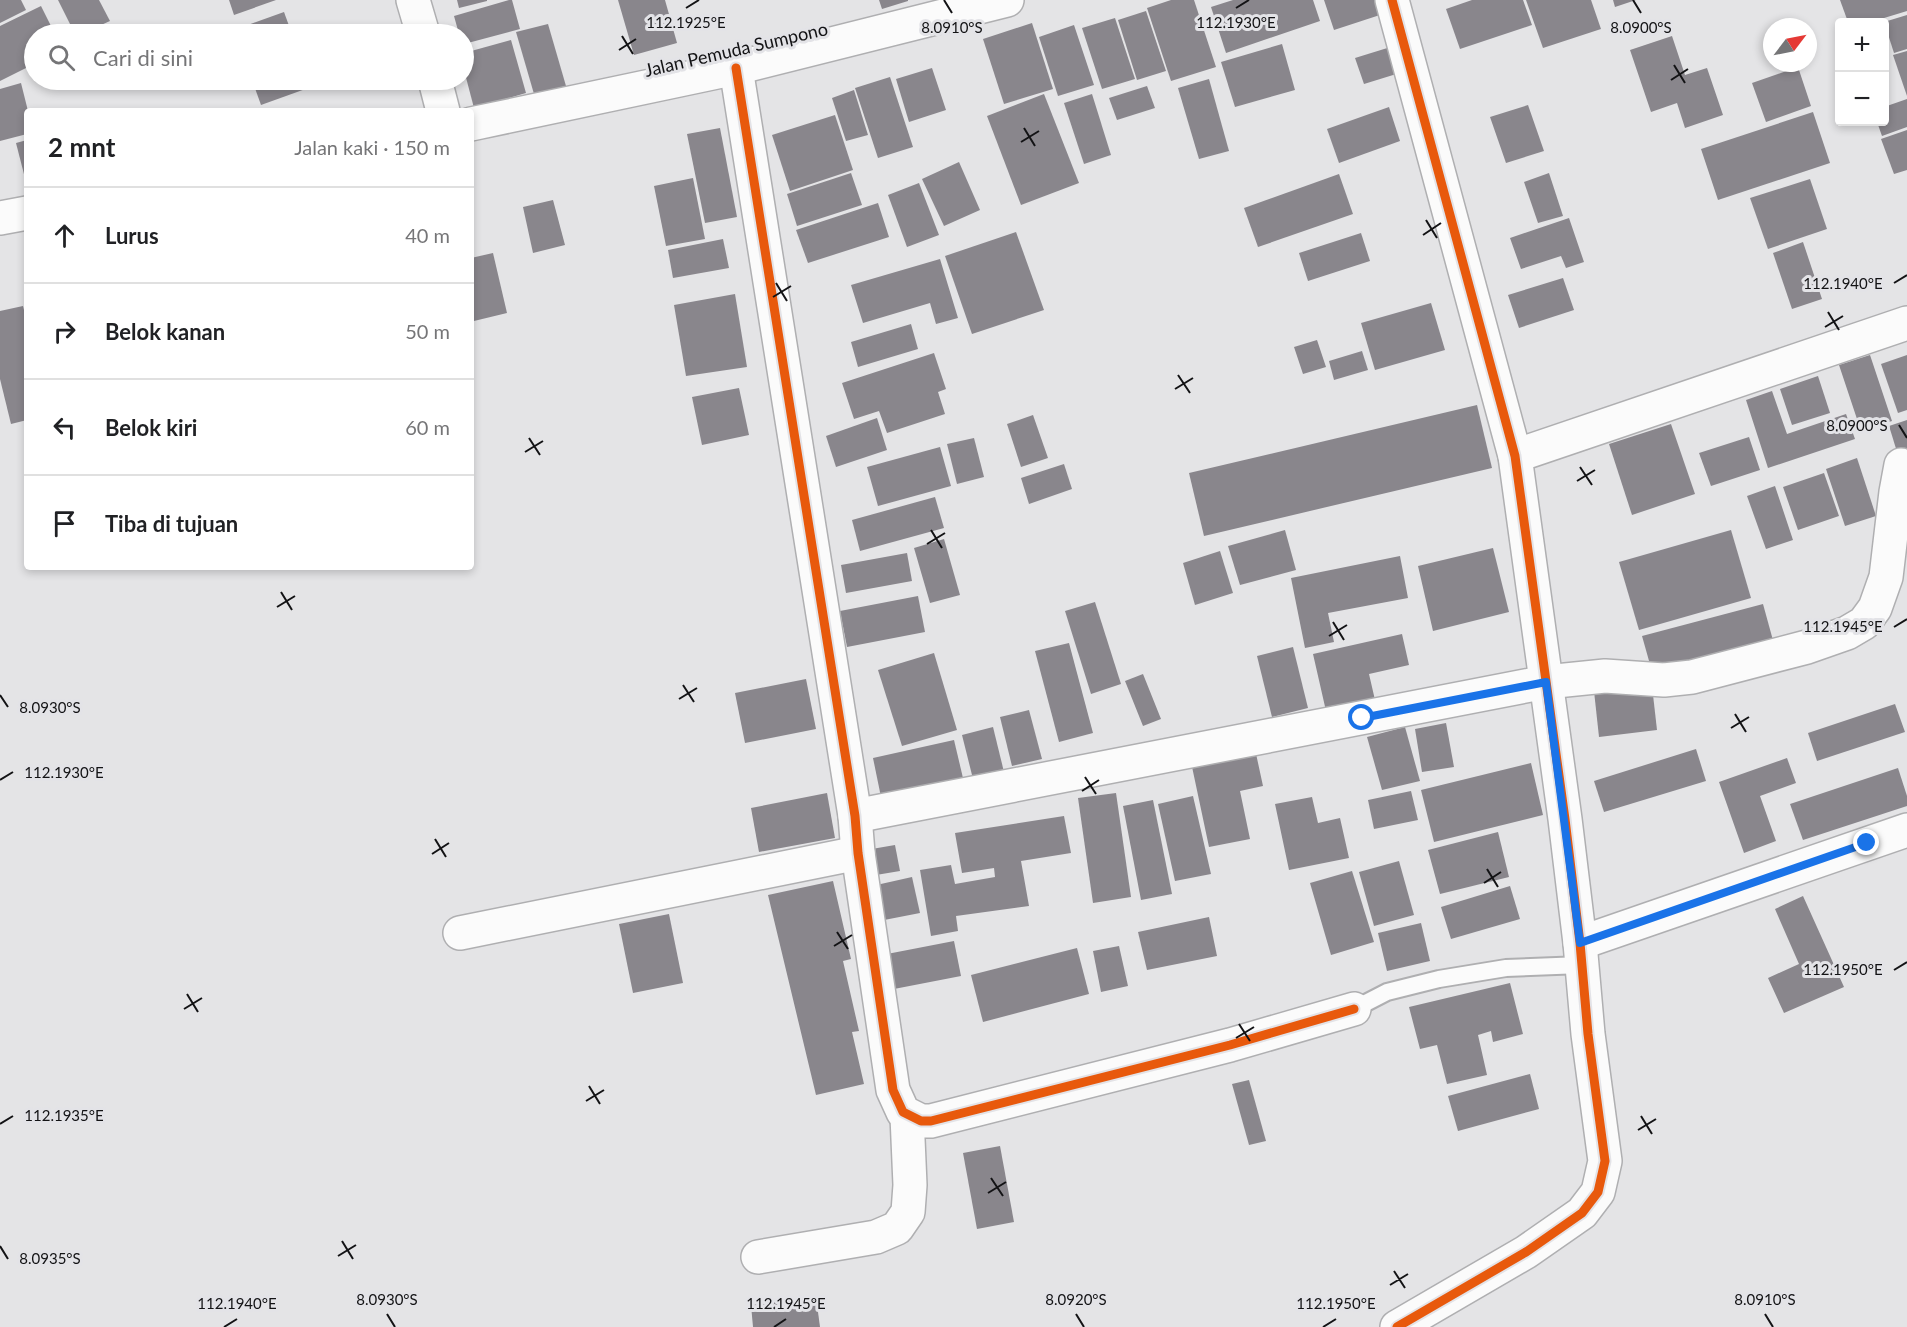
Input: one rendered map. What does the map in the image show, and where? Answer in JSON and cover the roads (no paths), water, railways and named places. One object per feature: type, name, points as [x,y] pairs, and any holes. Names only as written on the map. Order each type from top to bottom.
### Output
[{"type":"street","points":[[413,0],[420,24]]},
{"type":"street","points":[[1392,0],[1515,456],[1581,954],[1588,1034],[1605,1161],[1598,1192],[1582,1213],[1526,1252],[1397,1327]]},
{"type":"street","name":"Jalan Pemuda Sumpono","points":[[474,123],[736,68],[991,2]]},
{"type":"street","points":[[736,68],[855,816],[858,853],[893,1090],[903,1112],[907,1116],[931,1122],[1230,1045],[1354,1009]]},
{"type":"street","points":[[438,90],[442,108]]},
{"type":"street","points":[[0,218],[24,214]]},
{"type":"street","points":[[1515,456],[1907,322]]},
{"type":"street","points":[[855,816],[1546,682],[1605,676],[1664,680],[1692,677],[1807,647],[1847,633],[1864,623],[1875,608],[1886,577],[1901,465]]},
{"type":"street","points":[[1581,954],[1907,830]]},
{"type":"street","points":[[460,933],[858,853]]},
{"type":"street","points":[[758,1257],[876,1237],[897,1228],[908,1212],[910,1185],[907,1116]]},
{"type":"lane","points":[[1354,1009],[1387,992],[1439,979],[1581,954]]}]
